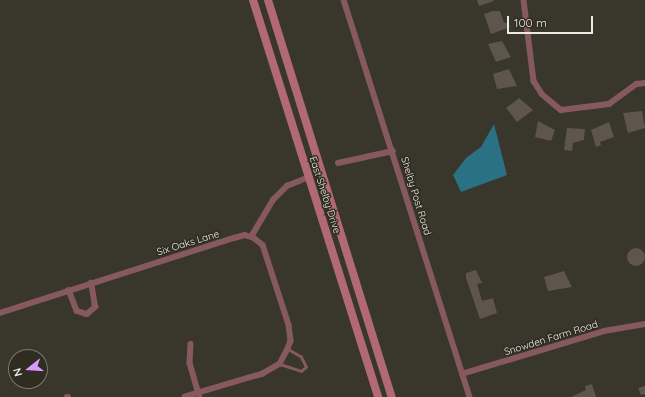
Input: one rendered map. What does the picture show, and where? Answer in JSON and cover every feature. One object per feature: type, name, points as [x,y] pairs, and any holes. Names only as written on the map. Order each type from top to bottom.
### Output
[{"type":"main road","name":"East Shelby Drive","points":[[253,0],[378,397]]},
{"type":"main road","name":"East Shelby Drive","points":[[268,0],[392,397]]},
{"type":"street","name":"Shelby Post Road","points":[[344,0],[470,397]]},
{"type":"street","points":[[524,0],[534,81],[542,94],[561,110],[609,104],[637,84],[645,84]]},
{"type":"street","points":[[338,163],[393,151]]},
{"type":"street","points":[[185,397],[199,395],[263,374],[280,364],[291,341],[290,325],[263,245],[251,237],[273,200],[287,186],[309,177]]},
{"type":"street","name":"Six Oaks Lane","points":[[0,313],[234,238],[251,237]]},
{"type":"street","points":[[69,290],[78,311],[87,314],[95,307],[91,283]]},
{"type":"street","name":"Snowden Farm Road","points":[[462,374],[604,331],[645,324]]},
{"type":"street","points":[[191,344],[190,363],[199,395]]},
{"type":"lane","points":[[280,364],[301,371],[306,367],[301,358],[288,349]]},
{"type":"water","points":[[494,124],[507,175],[461,192],[453,175],[466,158],[481,147]]},
{"type":"building","points":[[477,0],[493,0],[494,1],[479,6]]},
{"type":"building","points":[[493,11],[500,11],[504,23],[508,22],[510,27],[491,34],[484,14]]},
{"type":"building","points":[[502,41],[511,57],[496,62],[488,44]]},
{"type":"building","points":[[509,69],[517,86],[497,89],[493,74]]},
{"type":"building","points":[[519,98],[533,110],[517,122],[506,108]]},
{"type":"building","points":[[642,111],[645,128],[628,133],[623,113]]},
{"type":"building","points":[[538,121],[555,130],[551,141],[535,137]]},
{"type":"building","points":[[609,122],[614,137],[600,142],[601,145],[596,147],[591,130]]},
{"type":"building","points":[[567,128],[585,129],[584,140],[573,143],[572,151],[564,150]]},
{"type":"building","points":[[636,248],[642,251],[645,257],[642,263],[636,266],[630,263],[627,257],[630,251]]},
{"type":"building","points":[[476,270],[482,283],[477,284],[482,301],[493,298],[497,313],[480,319],[466,278],[466,273]]},
{"type":"building","points":[[564,271],[572,287],[548,291],[544,277]]},
{"type":"building","points":[[592,384],[596,397],[571,397],[586,390],[585,386]]},
{"type":"building","points":[[645,386],[645,394],[641,395],[638,388]]}]
